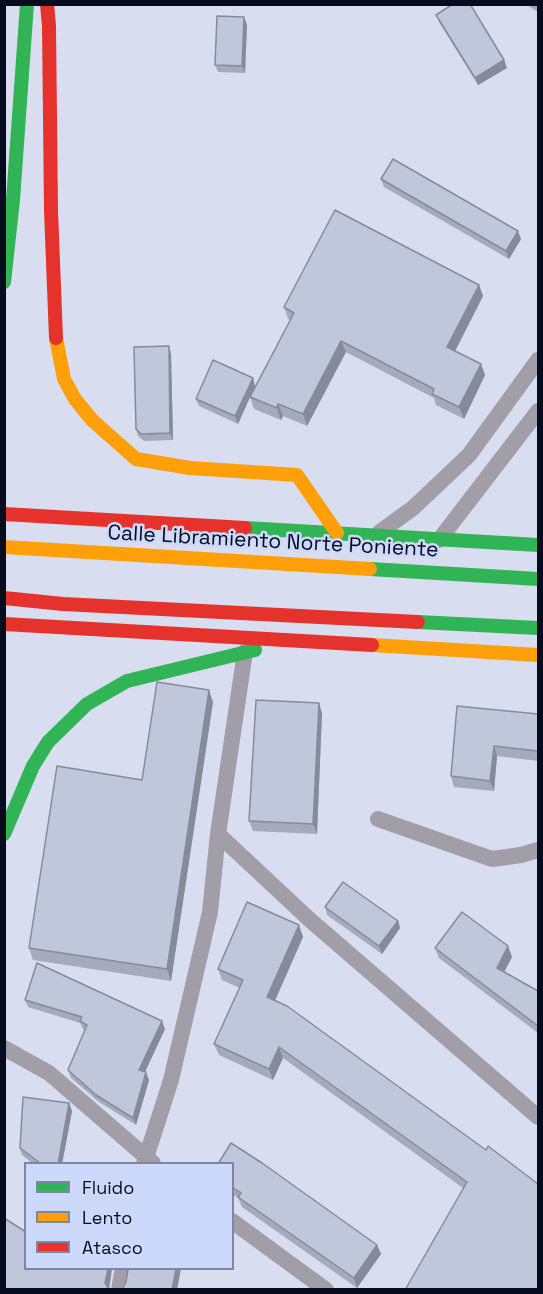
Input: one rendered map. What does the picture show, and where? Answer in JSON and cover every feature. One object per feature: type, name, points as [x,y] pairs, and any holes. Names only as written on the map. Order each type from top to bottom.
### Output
[{"type":"main road","points":[[4,282],[13,200],[27,4]]},
{"type":"main road","points":[[47,4],[56,340],[64,379],[75,399],[92,420],[136,459],[190,468],[297,475],[337,534]]},
{"type":"main road","name":"Calle Libramiento Norte Poniente","points":[[4,514],[538,545]]},
{"type":"main road","name":"Calle Libramiento Norte Poniente","points":[[4,547],[538,579]]},
{"type":"main road","points":[[4,598],[63,604],[538,628]]},
{"type":"main road","points":[[4,624],[538,655]]},
{"type":"main road","points":[[4,834],[33,766],[48,742],[87,704],[127,681],[297,641]]},
{"type":"lane","points":[[376,535],[413,508],[469,455],[538,360]]},
{"type":"lane","points":[[439,540],[538,411]]},
{"type":"lane","points":[[4,1048],[50,1074],[148,1161],[171,1080],[210,912],[218,834],[245,652]]},
{"type":"lane","points":[[378,819],[492,859],[522,855],[538,850]]},
{"type":"lane","points":[[218,834],[310,921],[538,1117]]},
{"type":"lane","points":[[234,1222],[326,1290]]},
{"type":"lane","points":[[118,1290],[123,1270]]},
{"type":"building","points":[[453,4],[470,4],[504,60],[475,78],[436,15]]},
{"type":"building","points":[[217,16],[244,17],[242,66],[215,65]]},
{"type":"building","points":[[393,159],[518,231],[506,251],[381,179]]},
{"type":"building","points":[[335,210],[479,285],[447,347],[481,364],[459,407],[432,394],[434,389],[341,341],[303,414],[278,404],[277,408],[250,397],[294,313],[284,307]]},
{"type":"building","points":[[169,346],[170,433],[141,434],[136,429],[134,347]]},
{"type":"building","points":[[213,360],[253,378],[235,416],[196,399]]},
{"type":"building","points":[[157,682],[209,690],[167,969],[29,948],[57,766],[142,780]]},
{"type":"building","points":[[256,700],[319,703],[313,824],[249,821]]},
{"type":"building","points":[[457,706],[538,714],[538,751],[494,746],[490,781],[451,776]]},
{"type":"building","points":[[343,882],[398,921],[379,946],[325,907]]},
{"type":"building","points":[[247,902],[299,925],[267,997],[287,1006],[486,1150],[488,1146],[538,1184],[538,1290],[405,1290],[467,1182],[279,1047],[269,1069],[214,1044],[243,980],[218,969]]},
{"type":"building","points":[[462,912],[508,946],[497,968],[538,991],[538,1026],[435,948]]},
{"type":"building","points":[[37,963],[162,1021],[139,1070],[146,1072],[133,1118],[96,1095],[68,1070],[87,1025],[80,1021],[82,1017],[25,1000]]},
{"type":"building","points":[[23,1097],[69,1103],[58,1162],[39,1162],[20,1148]]},
{"type":"building","points":[[231,1143],[377,1245],[354,1278],[238,1197],[241,1193],[234,1188],[234,1162],[219,1162]]},
{"type":"building","points":[[4,1218],[24,1231],[24,1270],[108,1270],[105,1283],[109,1289],[113,1290],[4,1290]]},
{"type":"building","points":[[128,1270],[176,1270],[172,1290],[120,1290],[126,1282]]},
{"type":"traffic: fast","points":[[4,282],[13,200],[27,4]]},
{"type":"traffic: fast","points":[[245,528],[538,545]]},
{"type":"traffic: fast","points":[[370,569],[538,579]]},
{"type":"traffic: fast","points":[[418,622],[538,628]]},
{"type":"traffic: fast","points":[[4,834],[33,766],[48,742],[87,704],[127,681],[255,650]]},
{"type":"traffic: slow","points":[[56,338],[64,379],[75,399],[92,420],[136,459],[190,468],[297,475],[337,533]]},
{"type":"traffic: slow","points":[[4,547],[370,569]]},
{"type":"traffic: slow","points":[[372,645],[538,655]]},
{"type":"traffic: jam","points":[[47,4],[56,338]]},
{"type":"traffic: jam","points":[[4,514],[245,528]]},
{"type":"traffic: jam","points":[[4,598],[63,604],[418,622]]},
{"type":"traffic: jam","points":[[4,624],[372,645]]}]
